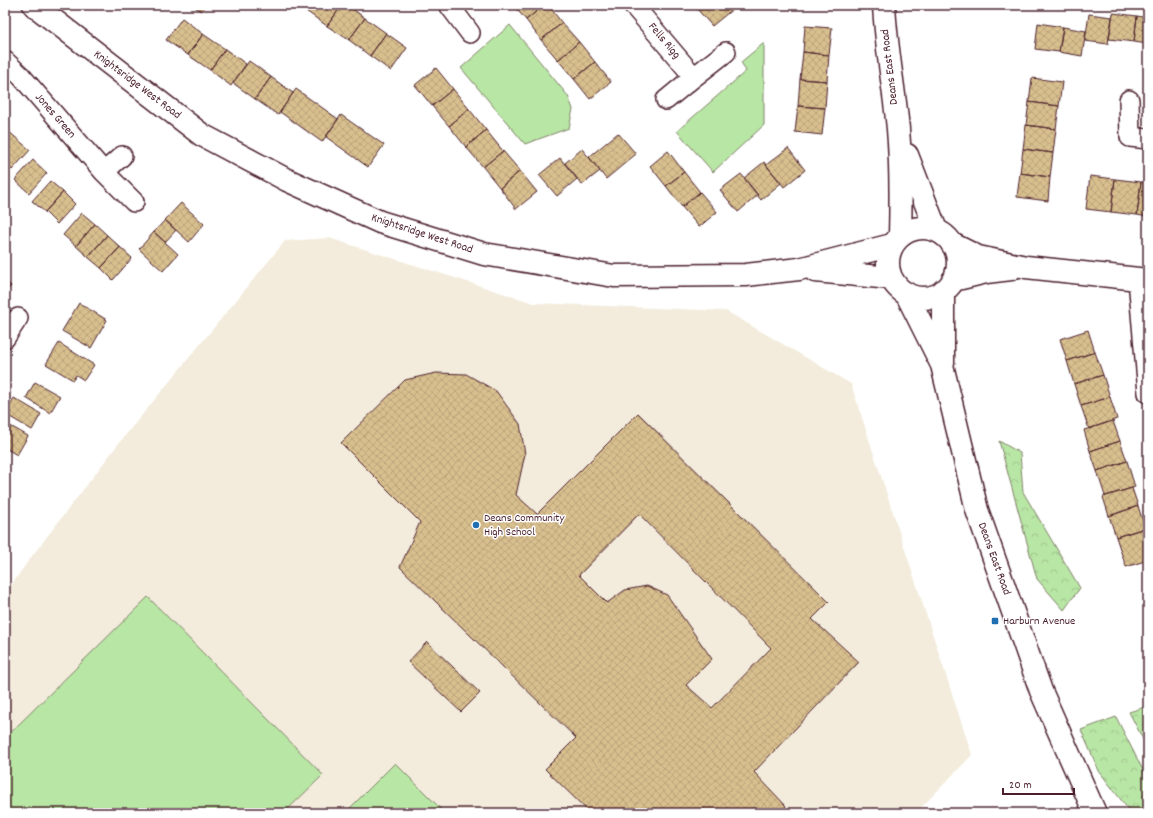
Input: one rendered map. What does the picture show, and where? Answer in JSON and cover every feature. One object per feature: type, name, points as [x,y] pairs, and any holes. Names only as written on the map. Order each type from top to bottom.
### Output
[{"type":"street","name":"Knightsridge West Road","points":[[34,5],[202,135],[287,180],[380,222],[484,254],[614,276],[746,275],[799,269],[896,240]]},
{"type":"street","points":[[449,5],[470,33]]},
{"type":"street","name":"Fells Rigg","points":[[634,5],[694,77]]},
{"type":"street","name":"Deans East Road","points":[[884,5],[886,43],[898,129],[901,183],[896,240]]},
{"type":"street","points":[[666,100],[726,52]]},
{"type":"street","name":"Jones Green","points":[[5,61],[21,76],[104,172],[134,202]]},
{"type":"street","points":[[1129,100],[1130,137],[1148,139]]},
{"type":"street","name":"Deans East Road","points":[[898,129],[916,181],[936,230]]},
{"type":"street","points":[[104,172],[122,156]]},
{"type":"street","points":[[948,286],[958,262],[952,244],[945,236],[936,230],[924,228],[912,229],[896,240],[888,256],[888,267],[898,286],[918,297],[931,296],[948,286],[986,272],[1026,267]]},
{"type":"street","points":[[952,244],[978,257],[1026,267],[1143,279],[1148,392]]},
{"type":"street","name":"Knightsridge West Road","points":[[799,269],[898,286]]},
{"type":"street","name":"Deans East Road","points":[[898,286],[942,365],[977,510],[1041,691],[1096,813]]},
{"type":"street","name":"Deans East Road","points":[[942,365],[948,286]]},
{"type":"street","points":[[5,338],[18,318]]},
{"type":"shaded area","name":"Deans Community High School","points":[[329,238],[534,303],[726,311],[851,384],[972,755],[916,813],[5,813],[5,649],[7,645],[5,594],[29,560],[119,443],[285,241]]},
{"type":"green space","points":[[510,25],[568,96],[573,109],[569,128],[525,144],[461,68]]},
{"type":"green space","points":[[764,43],[764,125],[713,172],[677,131],[746,71],[741,62]]},
{"type":"green space","points":[[999,441],[1020,453],[1023,492],[1080,588],[1064,610],[1037,579]]},
{"type":"green space","points":[[148,597],[323,775],[284,813],[5,813],[5,738]]},
{"type":"green space","points":[[1148,706],[1148,749],[1129,712]]},
{"type":"green space","points":[[1116,717],[1148,780],[1148,813],[1131,813],[1099,771],[1081,730]]},
{"type":"green space","points":[[395,763],[445,813],[345,813]]},
{"type":"building","points":[[192,5],[206,5],[201,11]]},
{"type":"building","points":[[310,5],[342,5],[327,26],[306,11]]},
{"type":"building","points":[[342,5],[347,5],[365,18],[349,40],[327,26]]},
{"type":"building","points":[[513,5],[544,5],[526,20]]},
{"type":"building","points":[[544,5],[548,5],[562,23],[541,40],[526,20]]},
{"type":"building","points":[[702,5],[731,5],[734,8],[712,26],[697,9]]},
{"type":"building","points":[[1113,13],[1137,16],[1134,42],[1109,39]]},
{"type":"building","points":[[1089,14],[1112,17],[1108,44],[1085,41]]},
{"type":"building","points":[[1137,16],[1148,18],[1148,44],[1134,42]]},
{"type":"building","points":[[182,18],[203,34],[188,55],[166,40]]},
{"type":"building","points":[[365,18],[386,33],[370,56],[349,40]]},
{"type":"building","points":[[562,23],[579,42],[558,60],[541,40]]},
{"type":"building","points":[[1038,23],[1063,27],[1059,52],[1035,49]]},
{"type":"building","points":[[805,26],[832,28],[829,55],[803,52]]},
{"type":"building","points":[[1063,27],[1086,31],[1082,56],[1059,52]]},
{"type":"building","points":[[386,33],[407,48],[391,71],[370,56]]},
{"type":"building","points":[[203,34],[225,49],[210,70],[188,55]]},
{"type":"building","points":[[579,42],[595,62],[574,79],[558,60]]},
{"type":"building","points":[[225,49],[246,64],[231,86],[210,70]]},
{"type":"building","points":[[803,52],[829,55],[827,81],[800,79]]},
{"type":"building","points":[[249,61],[271,77],[255,99],[233,83]]},
{"type":"building","points":[[595,62],[611,82],[590,99],[574,79]]},
{"type":"building","points":[[436,68],[453,89],[432,106],[415,85]]},
{"type":"building","points":[[271,77],[293,93],[278,115],[255,99]]},
{"type":"building","points":[[1032,78],[1062,82],[1059,106],[1029,102]]},
{"type":"building","points":[[800,79],[827,81],[825,108],[798,106]]},
{"type":"building","points":[[296,89],[338,119],[322,142],[280,112]]},
{"type":"building","points":[[453,89],[469,109],[449,126],[432,106]]},
{"type":"building","points":[[1029,102],[1059,106],[1056,129],[1026,125]]},
{"type":"building","points":[[798,106],[825,108],[822,135],[795,132]]},
{"type":"building","points":[[469,109],[486,130],[466,147],[449,126]]},
{"type":"building","points":[[341,115],[384,145],[368,167],[326,137]]},
{"type":"building","points":[[1026,125],[1056,129],[1053,153],[1023,149]]},
{"type":"building","points":[[7,130],[30,150],[12,170],[5,163],[5,131]]},
{"type":"building","points":[[486,130],[503,151],[483,167],[466,147]]},
{"type":"building","points":[[618,133],[636,154],[606,179],[589,157]]},
{"type":"building","points":[[788,148],[805,170],[784,187],[766,165]]},
{"type":"building","points":[[582,149],[600,171],[582,185],[565,163]]},
{"type":"building","points":[[1023,149],[1053,153],[1050,177],[1020,173]]},
{"type":"building","points":[[503,151],[520,171],[500,188],[483,167]]},
{"type":"building","points":[[668,151],[684,172],[666,186],[650,166]]},
{"type":"building","points":[[560,158],[577,179],[557,196],[539,175]]},
{"type":"building","points":[[33,160],[47,173],[29,193],[15,180]]},
{"type":"building","points":[[764,162],[781,183],[761,200],[744,178]]},
{"type":"building","points":[[520,171],[537,192],[516,209],[500,188]]},
{"type":"building","points":[[684,172],[700,192],[682,207],[666,186]]},
{"type":"building","points":[[1020,173],[1050,177],[1048,201],[1017,197]]},
{"type":"building","points":[[741,174],[758,195],[738,212],[720,190]]},
{"type":"building","points":[[1090,176],[1115,179],[1111,212],[1086,209]]},
{"type":"building","points":[[1115,179],[1141,182],[1137,215],[1111,212]]},
{"type":"building","points":[[50,181],[63,192],[45,212],[32,201]]},
{"type":"building","points":[[1141,182],[1148,183],[1148,217],[1137,215]]},
{"type":"building","points":[[63,192],[75,204],[57,224],[45,212]]},
{"type":"building","points":[[700,192],[717,212],[699,227],[682,207]]},
{"type":"building","points":[[181,203],[204,224],[189,242],[165,220]]},
{"type":"building","points":[[82,213],[95,224],[76,246],[63,235]]},
{"type":"building","points":[[165,220],[176,230],[165,242],[154,232]]},
{"type":"building","points":[[95,224],[107,235],[88,257],[76,246]]},
{"type":"building","points":[[154,232],[178,254],[163,271],[139,249]]},
{"type":"building","points":[[107,235],[120,247],[101,268],[88,257]]},
{"type":"building","points":[[120,247],[132,258],[113,280],[101,268]]},
{"type":"building","points":[[5,280],[11,286],[5,293]]},
{"type":"building","points":[[79,303],[107,320],[91,348],[62,331]]},
{"type":"building","points":[[1088,330],[1095,352],[1067,361],[1060,339]]},
{"type":"building","points":[[59,343],[94,365],[84,380],[76,375],[73,380],[46,364]]},
{"type":"building","points":[[1095,352],[1103,375],[1074,384],[1067,361]]},
{"type":"building","points":[[436,373],[466,374],[496,391],[520,424],[525,454],[516,495],[537,514],[638,413],[829,602],[812,619],[859,662],[754,772],[786,806],[779,813],[590,813],[545,769],[576,738],[400,567],[420,522],[341,443],[405,380]],"holes":[[[639,514],[771,648],[712,708],[686,685],[712,659],[667,595],[647,586],[625,590],[607,603],[579,575]]]},
{"type":"building","points":[[1103,375],[1110,397],[1081,406],[1074,384]]},
{"type":"building","points":[[35,382],[60,396],[50,413],[26,398]]},
{"type":"building","points":[[1110,397],[1117,419],[1089,429],[1081,406]]},
{"type":"building","points":[[14,398],[41,414],[32,430],[5,414]]},
{"type":"building","points":[[1113,421],[1120,441],[1090,451],[1084,430]]},
{"type":"building","points":[[5,423],[28,436],[17,455],[5,448]]},
{"type":"building","points":[[1120,441],[1127,461],[1097,471],[1090,451]]},
{"type":"building","points":[[1127,461],[1135,487],[1105,496],[1097,471]]},
{"type":"building","points":[[1132,488],[1138,506],[1109,516],[1103,497]]},
{"type":"building","points":[[1138,506],[1145,528],[1116,537],[1109,516]]},
{"type":"building","points":[[1145,528],[1148,537],[1148,560],[1126,567],[1116,537]]},
{"type":"building","points":[[427,642],[480,693],[461,712],[408,662]]},
{"type":"place","name":"Deans Community High School","points":[[476,525]]},
{"type":"place","name":"Harburn Avenue","points":[[995,621]]}]
